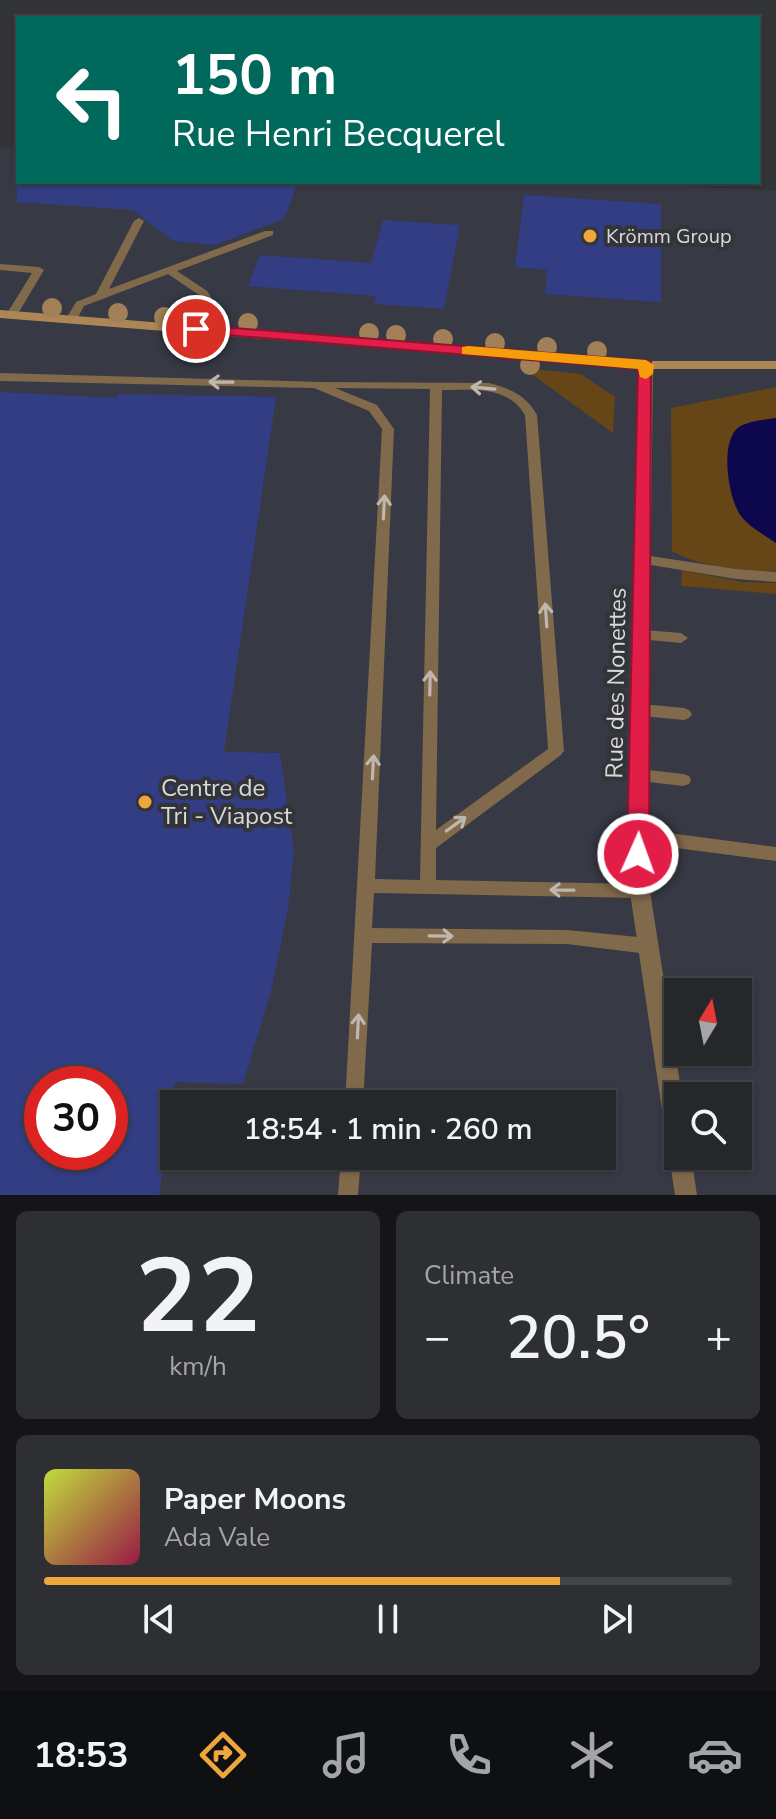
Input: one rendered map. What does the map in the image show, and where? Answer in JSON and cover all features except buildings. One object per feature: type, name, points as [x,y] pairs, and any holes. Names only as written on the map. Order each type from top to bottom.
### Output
[{"type":"street","points":[[6,314],[646,365],[776,365]]},
{"type":"street","name":"Rue des Nonettes","points":[[646,365],[644,635],[638,836],[640,891],[669,1082]]},
{"type":"street","points":[[682,1170],[686,1195]]},
{"type":"lane","points":[[100,296],[139,221]]},
{"type":"lane","points":[[72,319],[80,304],[269,233]]},
{"type":"lane","points":[[0,267],[39,270],[6,314]]},
{"type":"lane","points":[[169,270],[203,293],[227,331]]},
{"type":"lane","points":[[0,377],[489,387],[509,392],[525,402],[531,415],[556,751],[428,845]]},
{"type":"lane","points":[[316,384],[373,408],[388,429],[355,1090]]},
{"type":"lane","points":[[428,888],[436,386]]},
{"type":"lane","points":[[644,560],[776,577]]},
{"type":"lane","points":[[644,635],[681,638]]},
{"type":"lane","points":[[642,710],[684,714]]},
{"type":"lane","points":[[640,775],[683,780]]},
{"type":"lane","points":[[638,836],[776,854]]},
{"type":"lane","points":[[366,886],[640,891]]},
{"type":"lane","points":[[363,935],[567,937],[648,946]]},
{"type":"lane","points":[[348,1195],[350,1170]]},
{"type":"shaded area","points":[[0,147],[16,148],[16,184],[652,184],[776,191],[776,1195],[0,1195]]},
{"type":"shaded area","points":[[523,368],[581,374],[615,397],[613,433]]},
{"type":"shaded area","points":[[776,387],[776,418],[757,421],[760,532],[776,543],[776,571],[722,567],[672,551],[671,408]]},
{"type":"shaded area","points":[[776,418],[776,543],[748,524],[736,508],[729,484],[727,457],[733,434],[739,427]]},
{"type":"shaded area","points":[[682,570],[742,582],[776,583],[776,594],[681,586]]},
{"type":"slow traffic","points":[[468,350],[646,365],[646,374]]},
{"type":"place","name":"Krömm Group","points":[[590,236]]},
{"type":"place","name":"Centre de Tri - Viapost","points":[[145,802]]},
{"type":"route","points":[[196,329],[646,365],[644,635],[638,854]]}]
